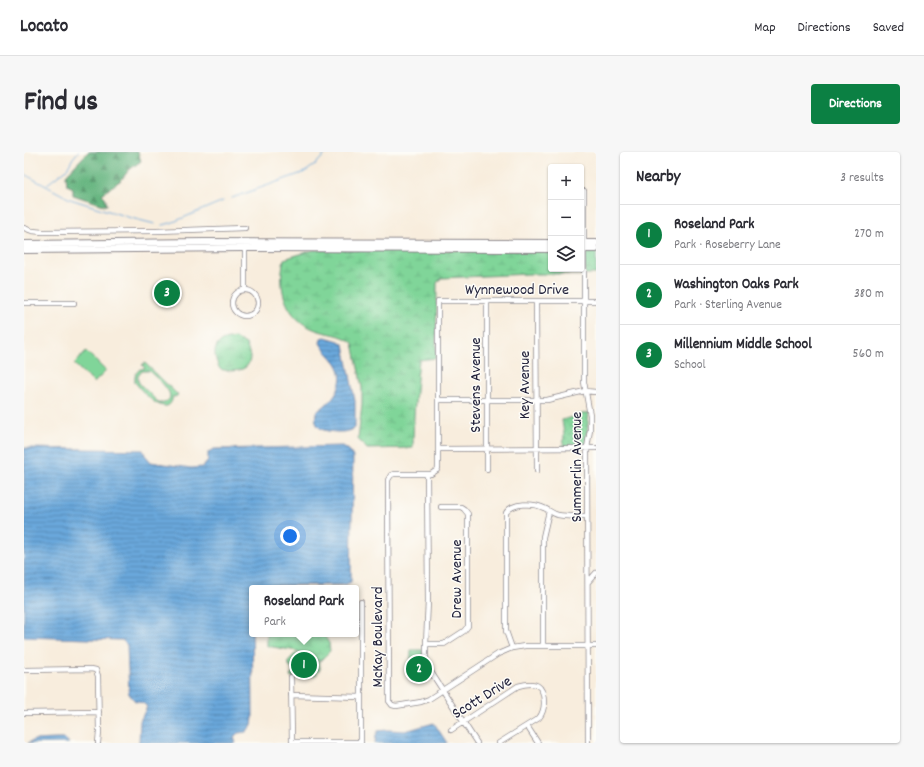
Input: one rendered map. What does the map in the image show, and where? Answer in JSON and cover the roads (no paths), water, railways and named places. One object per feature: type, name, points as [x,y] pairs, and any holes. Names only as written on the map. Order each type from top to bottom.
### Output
[{"type":"main road","points":[[24,244],[205,242],[548,242]]},
{"type":"main road","points":[[584,246],[596,243]]},
{"type":"main road","points":[[584,247],[596,250]]},
{"type":"main road","points":[[24,250],[245,248],[548,249]]},
{"type":"street","name":"Summerlin Avenue","points":[[582,236],[584,200]]},
{"type":"street","points":[[24,228],[32,231],[43,232],[156,232],[245,228]]},
{"type":"street","points":[[245,248],[245,290]]},
{"type":"street","name":"Summerlin Avenue","points":[[582,272],[584,382],[590,415],[590,430],[587,448],[588,743]]},
{"type":"street","points":[[245,290],[254,294],[258,303],[254,312],[245,316],[236,312],[232,303],[236,294],[245,290]]},
{"type":"street","name":"Stevens Avenue","points":[[487,301],[488,469]]},
{"type":"street","name":"Key Avenue","points":[[536,301],[537,470]]},
{"type":"street","name":"Wynnewood Drive","points":[[438,400],[438,302],[596,301]]},
{"type":"street","points":[[24,303],[74,303]]},
{"type":"street","points":[[476,743],[427,664],[427,474],[431,474],[437,470],[439,464],[438,400],[547,400],[585,391],[596,392]]},
{"type":"street","points":[[438,449],[596,448]]},
{"type":"street","name":"McKay Boulevard","points":[[427,474],[394,474],[391,475],[388,480],[388,698],[390,703],[392,705],[401,706],[421,702],[498,654],[512,648],[525,646],[596,646]]},
{"type":"street","points":[[512,648],[506,631],[506,517],[508,509],[515,506],[531,505],[544,508],[556,515],[587,516]]},
{"type":"street","name":"Drew Avenue","points":[[426,644],[444,644],[464,631],[468,626],[468,514],[461,507],[441,507]]},
{"type":"street","points":[[543,646],[543,537],[549,511]]},
{"type":"street","points":[[588,582],[596,573]]},
{"type":"street","points":[[291,677],[292,742],[361,742],[361,602]]},
{"type":"street","points":[[24,670],[96,670],[98,676],[99,712],[98,743]]},
{"type":"street","name":"Scott Drive","points":[[451,730],[518,686],[525,684],[538,685],[542,688],[544,710],[539,718],[499,743]]},
{"type":"street","points":[[291,696],[361,697]]},
{"type":"street","points":[[24,713],[99,712]]},
{"type":"street","points":[[527,726],[538,743]]},
{"type":"water","points":[[325,337],[339,341],[344,345],[355,401],[355,428],[349,431],[328,431],[320,428],[316,423],[316,412],[333,397],[340,385],[341,378],[340,370],[336,363],[323,349],[320,343],[321,338]]},
{"type":"water","points":[[342,446],[349,450],[353,457],[351,582],[344,585],[249,585],[249,637],[252,637],[252,725],[246,732],[238,733],[234,737],[236,743],[139,743],[140,721],[147,707],[143,703],[135,701],[129,694],[127,645],[122,640],[24,637],[24,448],[143,450],[151,462],[191,468],[203,467],[208,461],[208,452],[214,449]]},
{"type":"water","points":[[434,723],[447,743],[375,743],[378,731],[405,731]]},
{"type":"water","points":[[62,739],[68,741],[69,743],[28,743],[34,740]]},
{"type":"waterway","points":[[46,185],[67,169],[78,152]]},
{"type":"waterway","points":[[232,198],[305,172],[315,165],[327,152]]},
{"type":"waterway","points":[[24,174],[70,199],[155,224]]},
{"type":"waterway","points":[[162,225],[171,223],[223,201]]},
{"type":"place","name":"Millennium Middle School","points":[[167,293]]},
{"type":"place","name":"Roseland Park","points":[[304,665]]},
{"type":"place","name":"Washington Oaks Park","points":[[419,669]]}]
